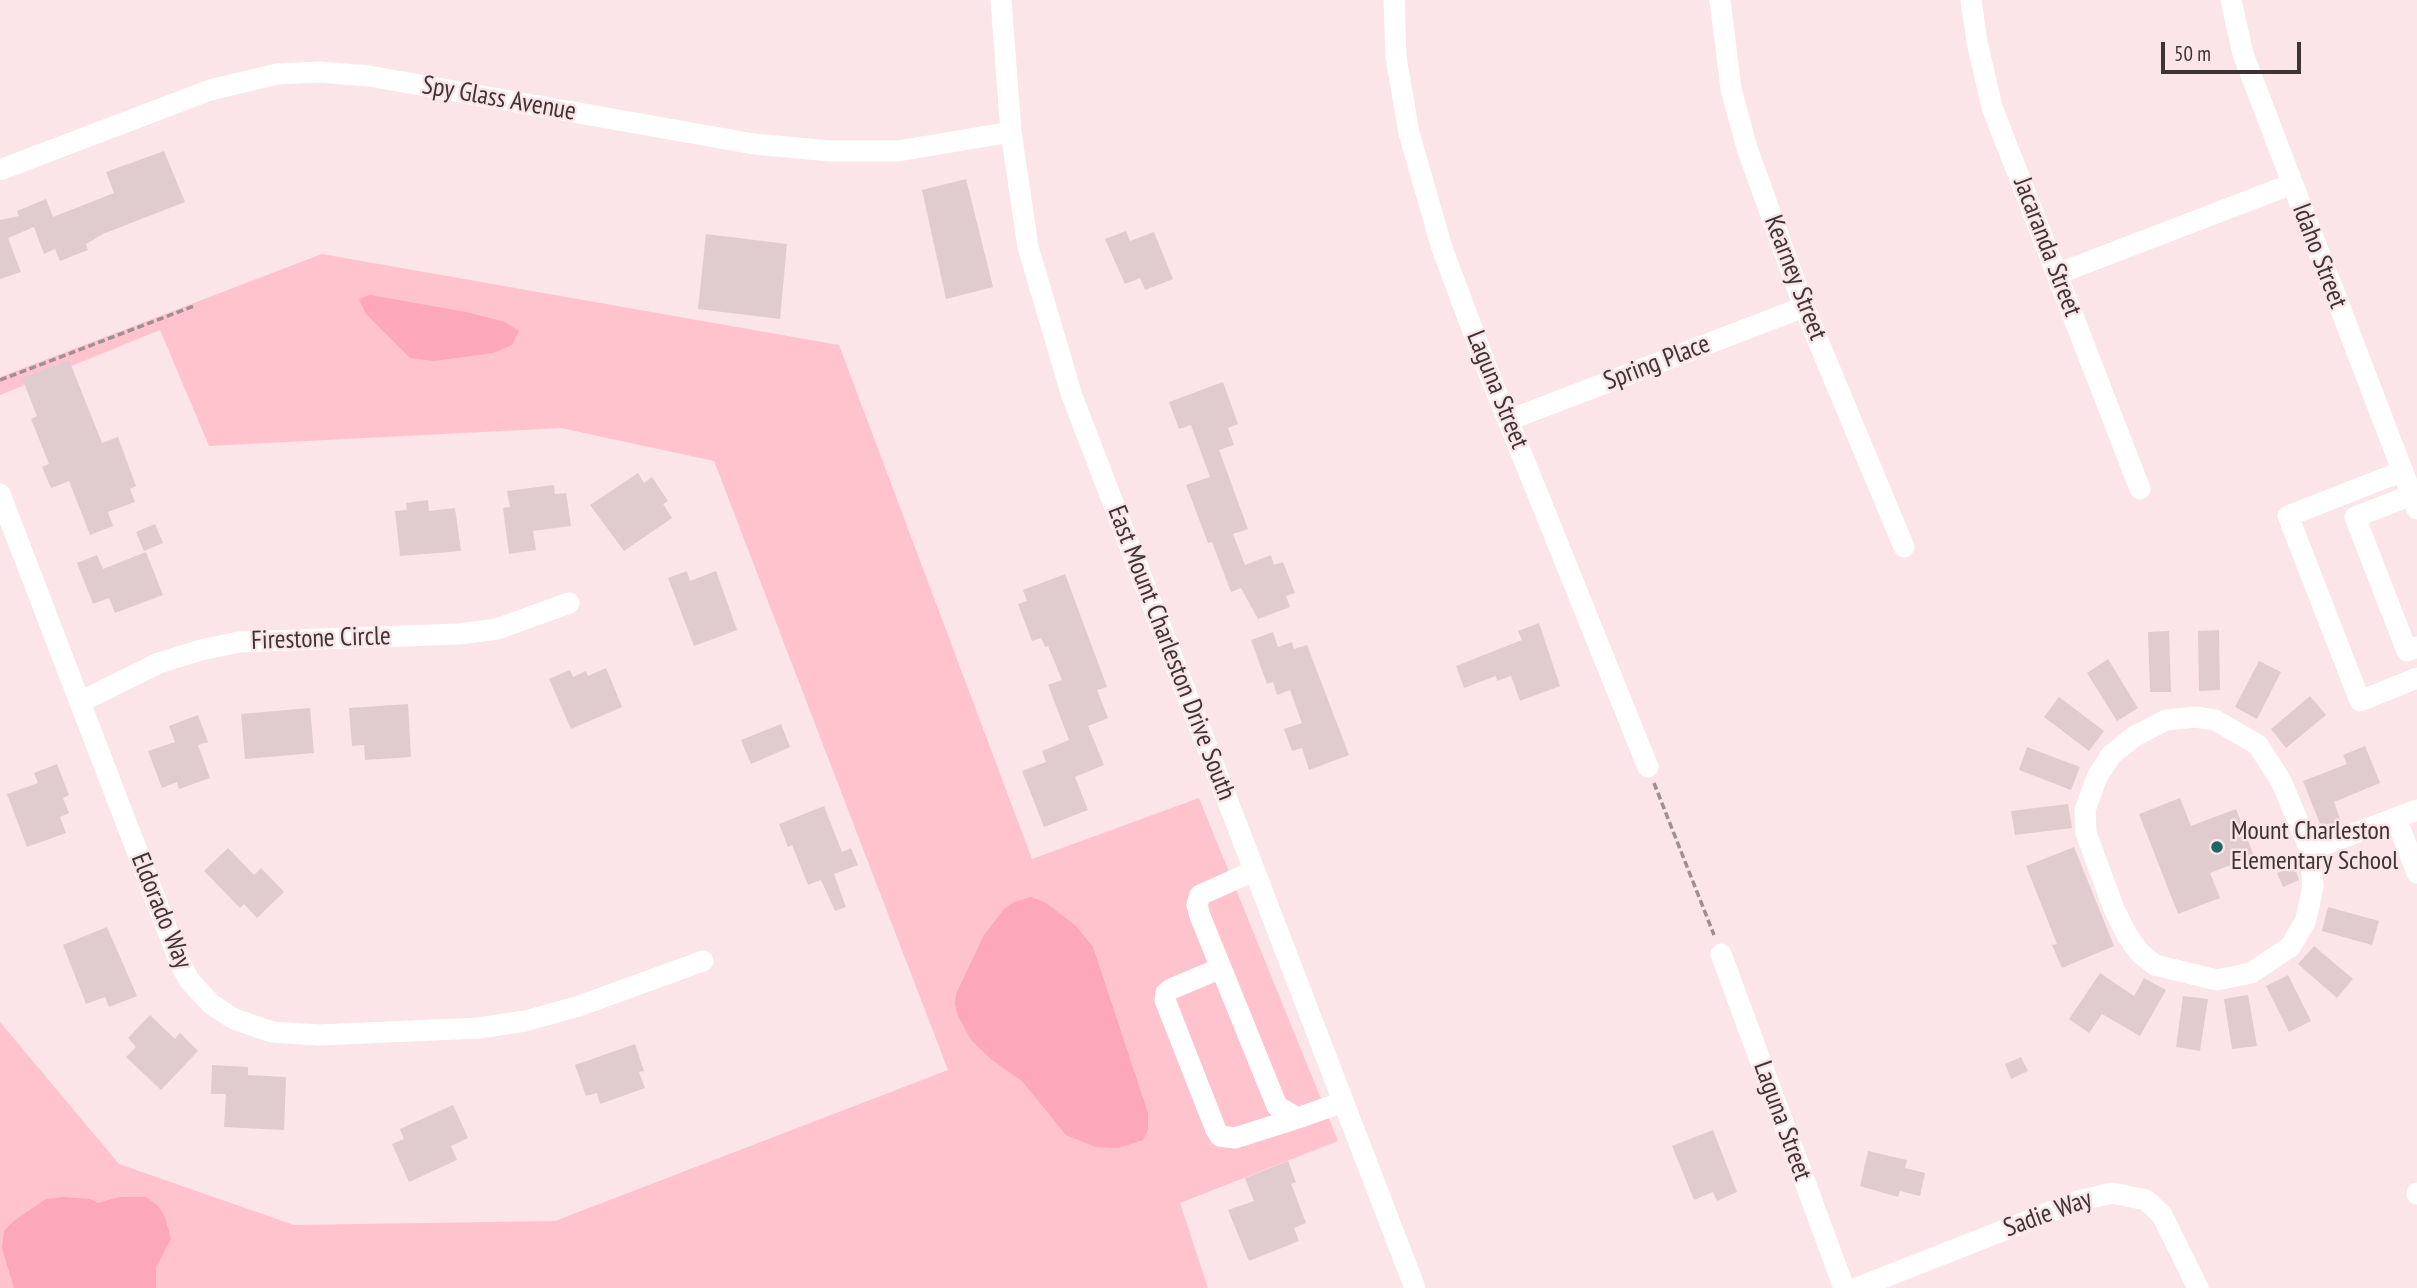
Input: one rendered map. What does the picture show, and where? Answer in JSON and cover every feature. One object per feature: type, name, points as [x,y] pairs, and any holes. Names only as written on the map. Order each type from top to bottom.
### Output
[{"type":"street","name":"East Mount Charleston Drive South","points":[[1001,0],[1011,132],[1028,247],[1072,396],[1415,1288]]},
{"type":"street","name":"Laguna Street","points":[[1394,0],[1396,57],[1409,132],[1423,190],[1486,366],[1648,767]]},
{"type":"street","name":"Kearney Street","points":[[1720,0],[1734,101],[1747,148],[1804,306],[1904,547]]},
{"type":"street","name":"Jacaranda Street","points":[[1971,0],[1977,42],[1992,107],[2140,489]]},
{"type":"street","name":"Idaho Street","points":[[2231,0],[2243,54],[2414,502]]},
{"type":"street","name":"Spy Glass Avenue","points":[[0,170],[210,90],[277,74],[320,72],[369,76],[754,144],[830,152],[898,151],[1011,132]]},
{"type":"street","points":[[2057,274],[2292,184]]},
{"type":"street","name":"Spring Place","points":[[1509,420],[1804,306]]},
{"type":"street","points":[[2403,471],[2288,516],[2360,701],[2417,678]]},
{"type":"street","name":"Eldorado Way","points":[[0,494],[180,963],[189,980],[211,1004],[244,1023],[272,1032],[319,1035],[479,1028],[525,1021],[579,1006],[703,961]]},
{"type":"street","points":[[2414,502],[2355,517],[2407,651],[2417,647]]},
{"type":"street","name":"Firestone Circle","points":[[80,702],[159,663],[239,642],[460,634],[496,629],[569,603]]},
{"type":"street","points":[[2195,717],[2215,720],[2246,735],[2270,760],[2311,850],[2313,886],[2309,906],[2305,922],[2290,947],[2250,973],[2217,980],[2197,978],[2155,965],[2127,935],[2113,909],[2086,833],[2085,810],[2097,777],[2111,755],[2135,736],[2166,720],[2195,717]]},
{"type":"street","points":[[2311,850],[2417,810]]},
{"type":"street","points":[[2396,818],[2417,873]]},
{"type":"street","points":[[1254,871],[1200,895],[1197,905],[1271,1095],[1277,1105],[1298,1118]]},
{"type":"street","name":"Laguna Street","points":[[1721,954],[1844,1288]]},
{"type":"street","points":[[1221,968],[1171,989],[1166,993],[1165,1000],[1220,1136],[1235,1138],[1343,1102]]},
{"type":"street","name":"Sadie Way","points":[[1857,1288],[2078,1201],[2112,1193],[2146,1200],[2162,1215],[2198,1288]]},
{"type":"path","points":[[0,380],[194,306]]},
{"type":"path","points":[[1648,767],[1721,954]]},
{"type":"shaded area","points":[[322,254],[839,345],[1032,859],[1199,798],[1338,1141],[1180,1203],[1208,1288],[0,1288],[0,1022],[119,1164],[294,1225],[555,1221],[948,1070],[714,461],[561,428],[209,446],[160,330],[0,395],[0,377]]},
{"type":"shaded area","points":[[370,295],[466,312],[505,322],[519,331],[512,345],[493,353],[434,361],[410,358],[366,314],[359,299]]},
{"type":"shaded area","points":[[1031,897],[1046,903],[1076,926],[1093,947],[1148,1113],[1148,1130],[1143,1140],[1118,1148],[1096,1147],[1066,1135],[1022,1081],[992,1060],[971,1040],[958,1016],[956,994],[984,935],[1004,909],[1014,902]]},
{"type":"shaded area","points":[[119,1197],[146,1197],[158,1206],[165,1217],[171,1239],[156,1267],[156,1288],[14,1288],[2,1248],[4,1231],[46,1199],[90,1199],[98,1203]]},
{"type":"building","points":[[164,151],[185,202],[103,234],[86,244],[88,250],[60,261],[55,249],[44,254],[34,227],[8,238],[21,272],[0,279],[0,220],[19,216],[17,211],[46,199],[53,217],[114,193],[106,172]]},
{"type":"building","points":[[966,179],[993,287],[946,299],[922,190]]},
{"type":"building","points":[[1126,231],[1130,241],[1154,232],[1173,279],[1145,290],[1140,278],[1125,284],[1105,239]]},
{"type":"building","points":[[706,234],[787,244],[780,319],[698,309]]},
{"type":"building","points":[[69,360],[102,443],[118,437],[136,486],[130,489],[135,502],[108,512],[113,526],[90,535],[69,481],[51,488],[42,467],[49,464],[31,419],[37,416],[22,378]]},
{"type":"building","points":[[1223,382],[1238,424],[1228,428],[1234,445],[1219,450],[1248,529],[1233,534],[1245,565],[1271,555],[1274,565],[1283,562],[1295,593],[1286,596],[1290,607],[1258,619],[1241,588],[1231,592],[1212,542],[1208,543],[1186,485],[1210,477],[1191,425],[1179,429],[1169,402]]},
{"type":"building","points":[[638,473],[644,483],[652,477],[668,501],[663,504],[672,518],[624,551],[590,505]]},
{"type":"building","points":[[554,485],[555,494],[566,493],[571,526],[533,531],[536,550],[509,554],[503,508],[510,507],[507,491]]},
{"type":"building","points":[[428,500],[429,511],[455,508],[461,551],[400,556],[395,511],[407,510],[406,503]]},
{"type":"building","points":[[155,524],[163,543],[144,551],[136,532]]},
{"type":"building","points":[[146,552],[163,595],[115,613],[109,598],[93,604],[77,563],[97,555],[103,569]]},
{"type":"building","points":[[687,571],[690,581],[716,571],[737,630],[694,646],[668,578]]},
{"type":"building","points":[[1065,574],[1107,687],[1097,690],[1108,718],[1088,726],[1104,765],[1075,777],[1088,810],[1044,827],[1022,771],[1046,762],[1042,751],[1069,740],[1048,685],[1062,680],[1048,646],[1045,647],[1041,638],[1032,641],[1018,604],[1027,601],[1023,590]]},
{"type":"building","points":[[1539,623],[1560,686],[1520,701],[1511,676],[1497,681],[1496,676],[1464,688],[1456,666],[1522,640],[1518,631]]},
{"type":"building","points":[[2219,630],[2220,690],[2199,691],[2198,631]]},
{"type":"building","points":[[2169,631],[2171,692],[2150,692],[2148,632]]},
{"type":"building","points":[[1273,632],[1278,647],[1292,642],[1294,649],[1307,645],[1349,755],[1309,770],[1302,748],[1292,751],[1284,729],[1302,723],[1290,690],[1277,695],[1273,682],[1267,684],[1251,640]]},
{"type":"building","points":[[2108,659],[2138,708],[2117,721],[2087,673]]},
{"type":"building","points":[[2259,661],[2281,672],[2257,719],[2235,707]]},
{"type":"building","points":[[606,668],[622,707],[571,729],[549,679],[570,670],[573,677],[586,671],[588,676]]},
{"type":"building","points":[[2310,696],[2326,715],[2286,748],[2271,729]]},
{"type":"building","points":[[2059,697],[2104,731],[2089,751],[2044,717]]},
{"type":"building","points":[[408,704],[411,757],[365,760],[364,745],[352,746],[349,708]]},
{"type":"building","points":[[310,708],[314,753],[245,759],[241,714]]},
{"type":"building","points":[[198,715],[208,742],[198,745],[210,778],[179,789],[177,782],[162,788],[148,751],[175,742],[169,726]]},
{"type":"building","points":[[781,724],[790,747],[751,764],[741,740]]},
{"type":"building","points":[[2365,746],[2380,783],[2334,802],[2341,822],[2322,829],[2303,781],[2347,764],[2343,755]]},
{"type":"building","points":[[2027,747],[2080,767],[2071,790],[2019,770]]},
{"type":"building","points":[[57,764],[69,795],[63,798],[69,813],[60,817],[66,833],[27,847],[7,794],[38,783],[34,773]]},
{"type":"building","points":[[2180,798],[2191,826],[2236,809],[2254,856],[2210,873],[2220,898],[2178,914],[2139,814]]},
{"type":"building","points":[[2068,804],[2072,828],[2015,835],[2011,811]]},
{"type":"building","points":[[824,806],[842,852],[851,848],[858,865],[834,874],[846,907],[835,911],[821,880],[808,885],[792,845],[788,847],[779,824]]},
{"type":"building","points":[[2074,847],[2114,946],[2062,968],[2052,945],[2057,944],[2026,866]]},
{"type":"building","points":[[228,848],[254,875],[261,868],[284,892],[257,918],[244,904],[240,908],[204,871]]},
{"type":"building","points":[[2294,866],[2299,880],[2283,887],[2277,873]]},
{"type":"building","points":[[2328,907],[2379,921],[2372,945],[2322,931]]},
{"type":"building","points":[[107,927],[137,996],[109,1007],[105,997],[86,1004],[63,945]]},
{"type":"building","points":[[2314,946],[2353,979],[2337,998],[2298,964]]},
{"type":"building","points":[[2100,973],[2134,996],[2144,978],[2166,990],[2140,1036],[2102,1014],[2089,1033],[2069,1019]]},
{"type":"building","points":[[2288,975],[2311,1021],[2289,1032],[2266,986]]},
{"type":"building","points":[[2248,995],[2257,1046],[2232,1049],[2224,999]]},
{"type":"building","points":[[2183,996],[2208,999],[2200,1051],[2176,1047]]},
{"type":"building","points":[[150,1015],[175,1039],[180,1033],[198,1051],[161,1090],[126,1057],[136,1047],[128,1038]]},
{"type":"building","points":[[635,1044],[644,1071],[639,1072],[645,1088],[600,1104],[597,1093],[586,1096],[575,1065]]},
{"type":"building","points":[[2021,1057],[2028,1071],[2011,1079],[2005,1064]]},
{"type":"building","points":[[212,1065],[248,1067],[248,1075],[286,1077],[284,1130],[224,1127],[226,1094],[211,1094]]},
{"type":"building","points":[[453,1105],[468,1138],[451,1146],[457,1160],[409,1182],[392,1144],[404,1139],[400,1129]]},
{"type":"building","points":[[1713,1130],[1737,1192],[1717,1201],[1713,1192],[1694,1200],[1672,1146]]},
{"type":"building","points":[[1868,1151],[1907,1160],[1905,1168],[1925,1173],[1920,1196],[1900,1191],[1898,1197],[1860,1186]]},
{"type":"building","points":[[1288,1161],[1296,1182],[1291,1184],[1306,1223],[1294,1228],[1299,1241],[1249,1261],[1228,1210],[1254,1201],[1245,1178]]},
{"type":"place","name":"Mount Charleston Elementary School","points":[[2217,847]]}]
